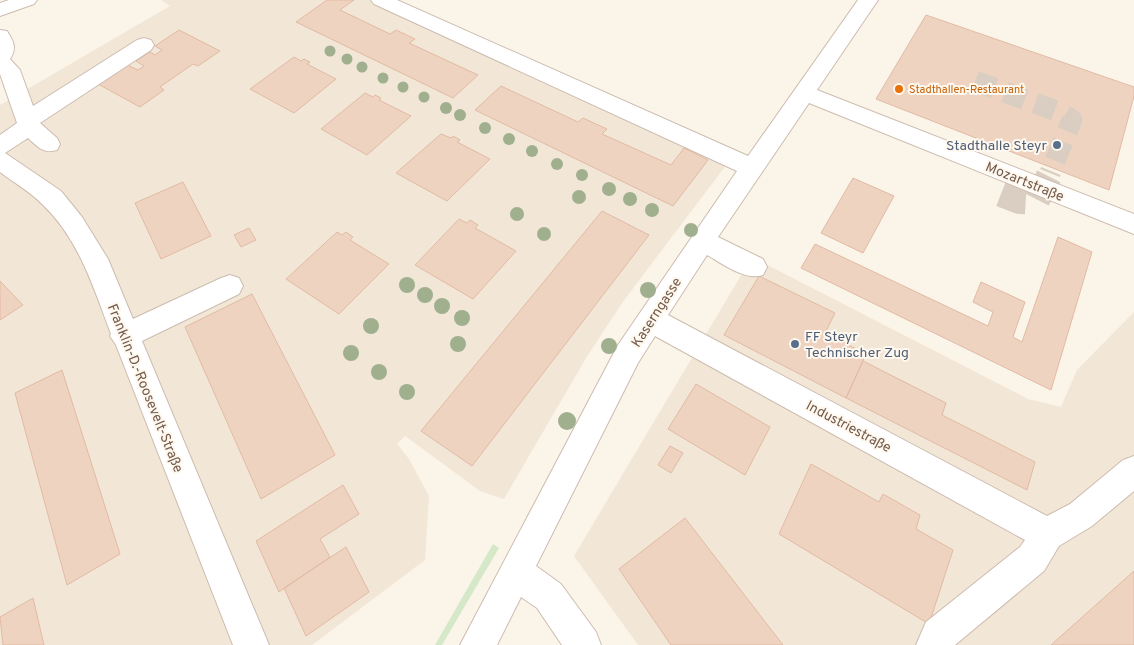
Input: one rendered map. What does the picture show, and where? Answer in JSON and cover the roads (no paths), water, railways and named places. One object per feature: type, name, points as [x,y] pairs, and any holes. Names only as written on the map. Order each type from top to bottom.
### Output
[{"type":"street","points":[[0,10],[27,0]]},
{"type":"street","name":"Kaserngasse","points":[[478,645],[602,403],[650,319],[868,0]]},
{"type":"street","points":[[378,9],[421,18],[753,168]]},
{"type":"street","points":[[0,36],[5,45],[5,51],[0,58]]},
{"type":"street","points":[[0,146],[28,123],[144,45]]},
{"type":"street","points":[[0,62],[9,70],[28,123],[49,144]]},
{"type":"street","name":"Mozartstraße","points":[[805,93],[1134,224]]},
{"type":"street","name":"Franklin-D.-Roosevelt-Straße","points":[[0,160],[52,198],[73,224],[95,259],[124,336],[251,645]]},
{"type":"street","points":[[702,241],[754,267]]},
{"type":"street","points":[[124,336],[230,286]]},
{"type":"street","name":"Industriestraße","points":[[650,319],[1047,534]]},
{"type":"street","points":[[934,645],[939,635],[1032,559],[1047,534],[1081,515],[1134,471]]},
{"type":"street","points":[[516,572],[550,596],[582,645]]},
{"type":"tunnel","points":[[975,81],[1059,112],[1072,120],[1050,173]]},
{"type":"tunnel","points":[[1001,194],[1019,201],[1036,202],[1051,172]]},
{"type":"place","name":"Stadthallen-Restaurant","points":[[899,89]]},
{"type":"place","name":"Stadthalle Steyr","points":[[1057,145]]},
{"type":"place","name":"FF Steyr Technischer Zug","points":[[795,344]]}]
